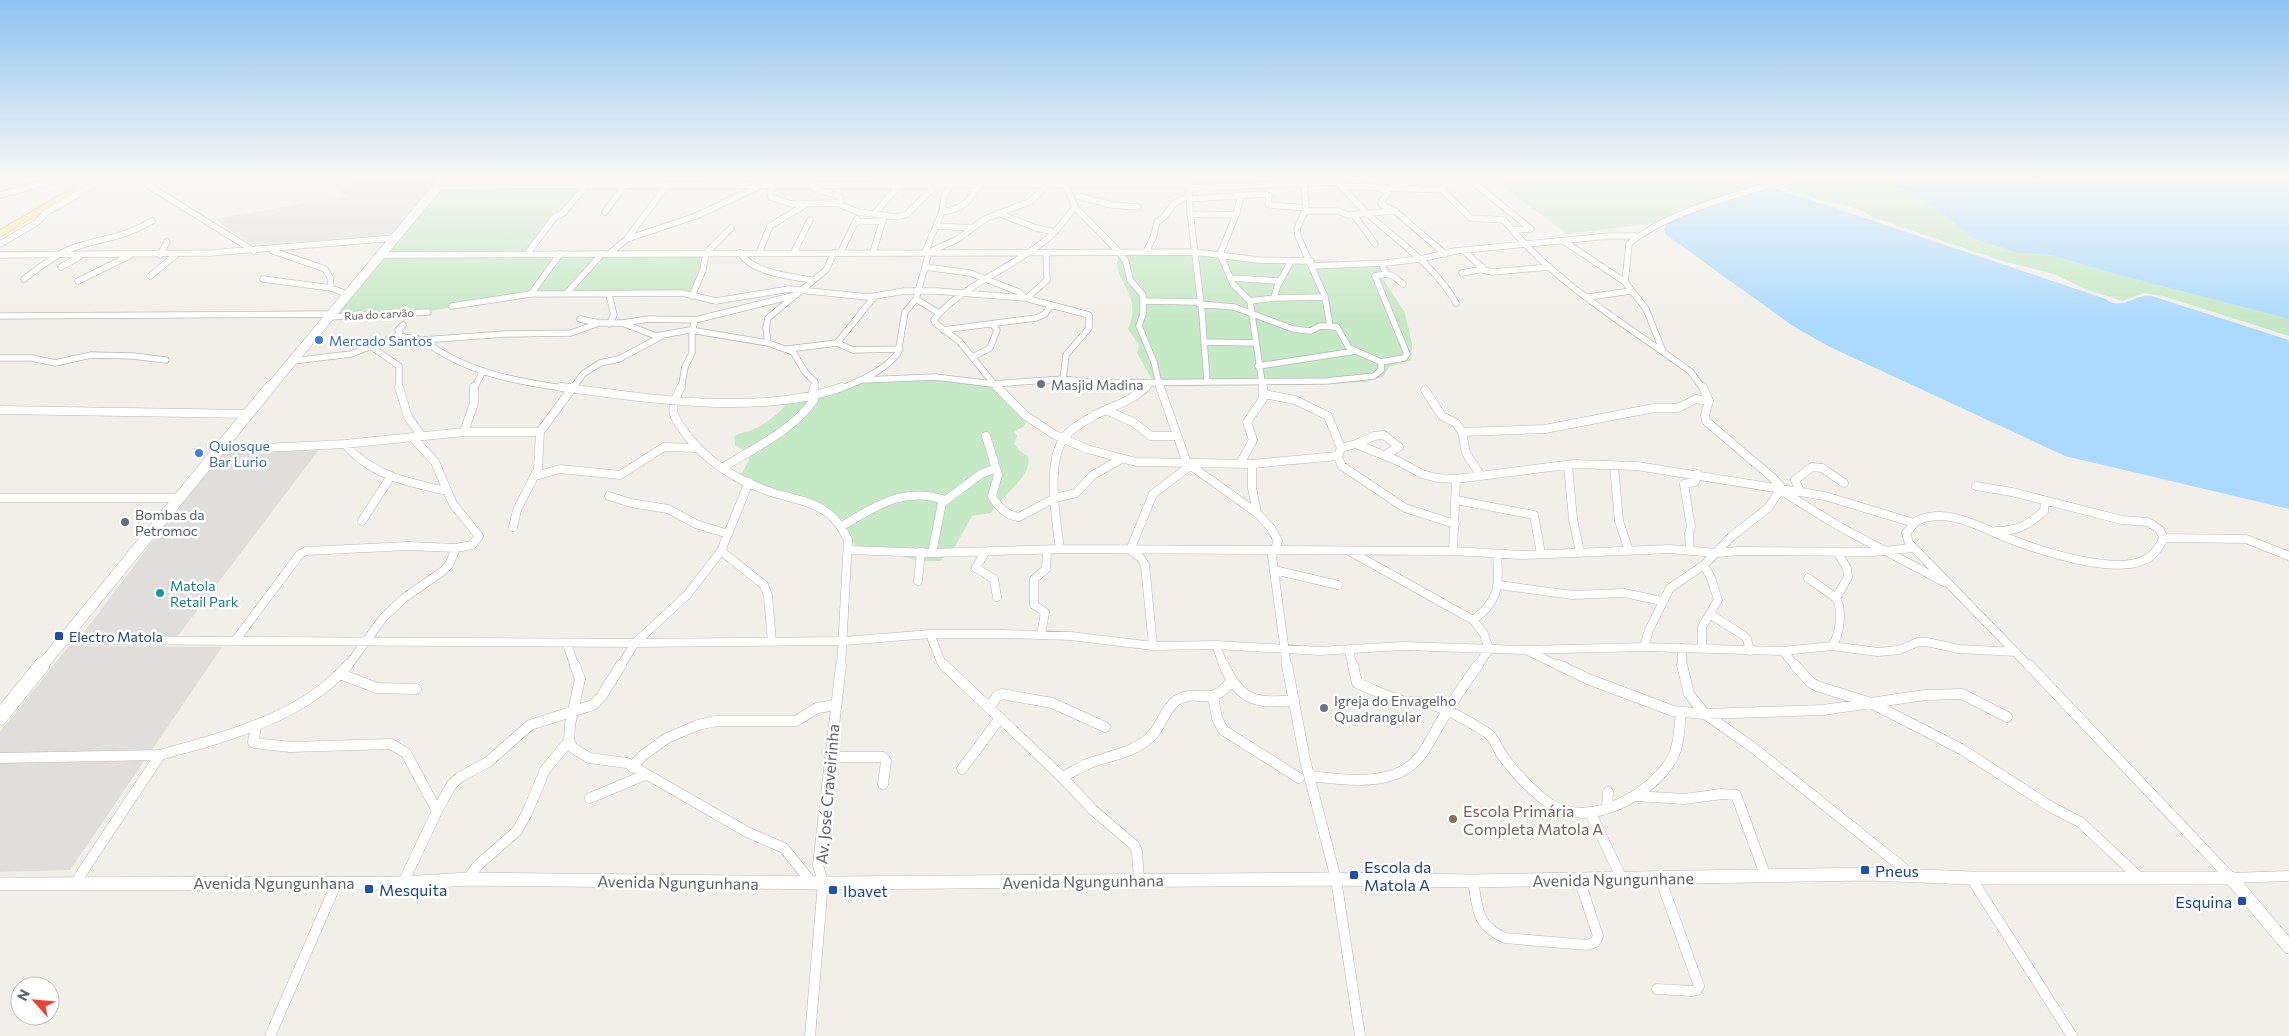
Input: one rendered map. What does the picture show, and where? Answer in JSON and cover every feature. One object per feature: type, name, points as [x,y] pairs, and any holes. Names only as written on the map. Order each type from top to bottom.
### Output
[{"type":"highway","points":[[0,234],[11,227]]},
{"type":"main road","points":[[0,717],[404,227]]},
{"type":"street","points":[[0,244],[29,227]]},
{"type":"street","points":[[24,279],[56,256],[75,247],[134,232],[142,227]]},
{"type":"street","points":[[216,227],[254,251]]},
{"type":"street","points":[[527,254],[547,227]]},
{"type":"street","points":[[610,254],[628,239],[636,227]]},
{"type":"street","points":[[628,239],[662,227]]},
{"type":"street","points":[[759,253],[769,227]]},
{"type":"street","points":[[794,252],[806,227]]},
{"type":"street","points":[[768,343],[766,328],[768,318],[793,299],[811,280],[828,268],[852,227]]},
{"type":"street","points":[[873,252],[880,227]]},
{"type":"street","points":[[424,340],[436,351],[483,371],[573,390],[719,403],[749,403],[812,396],[862,380],[894,358],[900,349],[905,312],[916,299],[926,267],[927,252],[936,227]]},
{"type":"street","points":[[960,227],[972,228]]},
{"type":"street","points":[[1034,227],[1055,232]]},
{"type":"street","points":[[1058,227],[1055,232],[1028,252],[967,292],[939,313],[934,320],[943,330],[956,338],[993,384],[1027,418],[1038,426],[1064,438],[1120,459],[1189,465],[1252,464],[1338,456]]},
{"type":"street","points":[[1096,227],[1120,253],[1127,264],[1130,280],[1142,295],[1144,301],[1143,314],[1138,326],[1154,362],[1154,383],[1167,403],[1177,436],[1189,465],[1257,513],[1271,528],[1278,540],[1272,556],[1304,777],[1336,879],[1360,1036]]},
{"type":"street","points":[[1146,252],[1153,238],[1155,227]]},
{"type":"street","points":[[1191,227],[1199,303],[1206,342],[1207,382]]},
{"type":"street","points":[[1231,227],[1220,254],[1233,284],[1250,301],[1258,366],[1264,394],[1260,407],[1247,420],[1253,440],[1240,464]]},
{"type":"street","points":[[1298,227],[1298,236],[1312,263],[1325,297],[1330,326]]},
{"type":"street","points":[[1362,227],[1375,244]]},
{"type":"street","points":[[1381,227],[1444,282],[1456,303]]},
{"type":"street","points":[[1414,227],[1445,254]]},
{"type":"street","points":[[1511,227],[1524,245],[1550,267],[1588,297],[1662,349],[1695,376],[1709,401],[1705,415],[1706,421],[1773,478],[1780,486],[1780,490],[1815,513],[1885,552],[1952,586]]},
{"type":"street","points":[[1514,230],[1531,229],[1529,227]]},
{"type":"street","points":[[381,255],[1194,252],[1258,260],[1382,264],[1464,251],[1609,236],[1636,236],[1654,227]]},
{"type":"street","points":[[692,296],[703,270],[706,253],[731,228]]},
{"type":"street","points":[[927,252],[958,239],[972,228]]},
{"type":"street","points":[[1625,282],[1628,262],[1627,248],[1636,236]]},
{"type":"street","points":[[0,255],[176,255],[254,251],[395,238]]},
{"type":"street","points":[[160,255],[167,242]]},
{"type":"street","points":[[1565,242],[1625,282],[1646,309],[1662,349]]},
{"type":"street","points":[[268,249],[325,269],[330,277],[331,288]]},
{"type":"street","points":[[1464,251],[1484,268],[1483,270]]},
{"type":"street","points":[[740,253],[744,260],[757,267],[811,280]]},
{"type":"street","points":[[1026,298],[1047,280],[1046,253]]},
{"type":"street","points":[[531,294],[560,254]]},
{"type":"street","points":[[566,294],[602,254]]},
{"type":"street","points":[[78,281],[130,255]]},
{"type":"street","points":[[150,276],[176,255]]},
{"type":"street","points":[[61,267],[81,256]]},
{"type":"street","points":[[1274,298],[1280,281],[1291,261]]},
{"type":"street","points":[[1382,264],[1386,274]]},
{"type":"street","points":[[926,267],[963,271],[1019,292],[1026,298]]},
{"type":"street","points":[[1462,273],[1483,270],[1492,272],[1550,267]]},
{"type":"street","points":[[1144,301],[1232,306],[1279,326],[1294,329],[1310,331],[1318,326],[1339,328],[1346,344],[1356,351],[1381,362],[1404,358],[1407,354],[1375,276],[1386,274],[1394,276],[1403,284]]},
{"type":"street","points":[[1230,278],[1280,281]]},
{"type":"street","points":[[263,279],[331,288],[347,294]]},
{"type":"street","points":[[452,306],[531,294],[682,294],[716,301],[779,290],[874,297],[888,293],[967,292],[1026,298],[1086,313],[1091,318],[1087,331],[1065,356],[1063,379]]},
{"type":"street","points":[[1588,297],[1631,291]]},
{"type":"street","points":[[293,361],[338,356],[372,347],[397,336],[424,340],[505,334],[565,334],[599,324],[649,319],[695,320],[766,304],[798,292]]},
{"type":"street","points":[[609,295],[614,314],[609,324]]},
{"type":"street","points":[[837,343],[874,297]]},
{"type":"street","points":[[1250,301],[1274,298],[1325,297]]},
{"type":"street","points":[[916,299],[939,313]]},
{"type":"street","points":[[943,330],[973,325],[993,325],[1041,316],[1048,312],[1051,305]]},
{"type":"street","name":"Rua do carvão","points":[[0,316],[330,316],[428,312]]},
{"type":"street","points":[[580,318],[599,324]]},
{"type":"street","points":[[695,320],[690,330],[692,356],[685,368],[683,384],[674,399],[672,410],[674,417],[698,448],[722,468],[770,492],[812,503],[830,514],[842,526],[848,540],[849,550],[921,552],[1060,549],[1349,552],[1453,550],[1497,554],[1541,554],[1670,549],[1717,553],[1739,551],[1885,552],[1913,548]]},
{"type":"street","points":[[622,323],[639,331],[662,336]]},
{"type":"street","points":[[397,336],[400,332],[398,330],[403,325]]},
{"type":"street","points":[[973,357],[987,352],[994,343],[997,330],[993,325]]},
{"type":"street","points":[[513,527],[517,510],[535,476],[540,451],[540,432],[590,368],[600,363],[619,359],[662,336],[690,330],[768,343],[788,349],[793,352],[805,372],[815,382],[812,405],[791,424],[722,468]]},
{"type":"street","points":[[1206,342],[1256,343]]},
{"type":"street","points":[[788,349],[837,343],[853,350],[900,349]]},
{"type":"street","points":[[372,347],[399,366],[398,378],[404,411],[414,429],[421,435]]},
{"type":"street","points":[[1258,366],[1356,351]]},
{"type":"street","points":[[0,358],[32,358],[55,362],[91,355],[106,355],[166,360]]},
{"type":"street","points":[[862,380],[935,377],[993,384],[1063,379],[1090,383],[1326,381],[1374,376],[1382,370],[1381,362]]},
{"type":"street","points":[[464,432],[474,403],[474,387],[483,371]]},
{"type":"street","points":[[1060,549],[1054,498],[1058,453],[1064,438],[1089,418],[1136,398],[1154,383]]},
{"type":"street","points":[[1425,390],[1442,416],[1456,423],[1462,432],[1466,453],[1480,476]]},
{"type":"street","points":[[1264,394],[1295,400],[1328,416],[1341,448],[1338,462],[1342,466],[1378,488],[1395,503],[1416,512],[1455,524]]},
{"type":"street","points":[[1462,432],[1517,432],[1545,429],[1654,408],[1678,408],[1696,399],[1709,401]]},
{"type":"street","points":[[0,410],[250,414]]},
{"type":"street","points":[[1106,410],[1133,422],[1151,436],[1177,436]]},
{"type":"street","points":[[221,450],[345,444],[464,432],[540,432]]},
{"type":"street","points":[[1341,448],[1356,444],[1379,433],[1384,434],[1399,447],[1385,455]]},
{"type":"street","points":[[986,436],[996,468],[997,479],[992,496],[1008,516],[1019,517],[1054,498],[1076,493],[1093,474],[1120,459]]},
{"type":"street","points":[[235,641],[300,554],[306,551],[408,546],[456,548],[472,545],[479,536],[456,509],[436,462],[412,437]]},
{"type":"street","points":[[345,444],[348,450],[369,467],[392,476],[447,491]]},
{"type":"street","points":[[1356,444],[1385,455],[1422,474],[1437,478],[1456,479],[1574,464],[1650,468],[1832,497],[1914,523]]},
{"type":"street","points":[[535,476],[560,469],[620,475],[658,449],[664,447],[680,450],[698,448]]},
{"type":"street","points":[[1252,464],[1252,488],[1257,513]]},
{"type":"street","points":[[1130,550],[1152,494],[1189,465]]},
{"type":"street","points":[[1568,466],[1580,553]]},
{"type":"street","points":[[1614,466],[1615,489],[1622,536],[1629,551]]},
{"type":"street","points":[[1800,491],[1795,480],[1799,474],[1812,467],[1822,468],[1844,483]]},
{"type":"street","points":[[932,552],[939,507],[945,500],[981,474],[996,468]]},
{"type":"street","points":[[1690,551],[1689,534],[1691,527],[1684,484],[1695,482],[1697,474]]},
{"type":"street","points":[[362,521],[392,476]]},
{"type":"street","points":[[1453,550],[1456,479]]},
{"type":"street","points":[[403,883],[452,784],[460,777],[488,762],[530,725],[593,704],[601,697],[636,643],[687,595],[721,551],[748,482]]},
{"type":"street","points":[[1976,486],[2012,492],[2122,520],[2148,522],[2158,529],[2164,538]]},
{"type":"street","points":[[1644,648],[1646,636],[1670,588],[1704,565],[1732,536],[1768,508],[1780,490]]},
{"type":"street","points":[[842,526],[879,503],[892,499],[930,495],[945,500]]},
{"type":"street","points":[[609,496],[631,503],[668,509],[696,524],[728,534]]},
{"type":"street","points":[[0,498],[180,498]]},
{"type":"street","points":[[1456,500],[1534,515],[1541,554]]},
{"type":"street","points":[[1994,531],[2014,532],[2023,529],[2044,511],[2045,501]]},
{"type":"street","points":[[2164,538],[2156,552],[2148,558],[2138,563],[2117,563],[2082,561],[2050,554],[2014,542],[1994,531],[1950,517],[1931,517],[1918,520],[1906,533],[1909,543],[1913,548],[2016,652],[2231,878],[2289,948]]},
{"type":"street","points":[[2164,538],[2246,538],[2289,556]]},
{"type":"street","points":[[0,758],[160,755],[256,727],[299,705],[340,674],[389,612],[449,566],[456,548]]},
{"type":"street","name":"Av. José Craveirinha","points":[[810,1036],[818,856],[844,641],[844,591],[849,550]]},
{"type":"street","points":[[1041,635],[1045,612],[1034,605],[1034,579],[1046,569],[1047,550]]},
{"type":"street","points":[[1130,550],[1140,557],[1145,565],[1154,646]]},
{"type":"street","points":[[721,551],[764,585],[768,596],[772,642]]},
{"type":"street","points":[[918,581],[921,552]]},
{"type":"street","points":[[985,552],[976,568],[994,579],[998,597]]},
{"type":"street","points":[[1213,697],[1217,718],[1223,730],[1233,738],[1304,777],[1385,778],[1401,772],[1420,757],[1431,742],[1441,720],[1488,648],[1484,634],[1473,620],[1349,552]]},
{"type":"street","points":[[1836,598],[1846,584],[1849,572],[1837,552]]},
{"type":"street","points":[[1473,620],[1492,605],[1499,585],[1497,554]]},
{"type":"street","points":[[1702,648],[1702,627],[1711,615],[1718,600],[1711,578],[1704,565]]},
{"type":"street","points":[[1274,570],[1338,585]]},
{"type":"street","points":[[1808,578],[1836,598],[1840,604],[1837,639],[1832,646]]},
{"type":"street","points":[[1499,585],[1572,595],[1624,593],[1662,601]]},
{"type":"street","points":[[1711,615],[1743,635],[1747,639],[1750,651]]},
{"type":"street","points":[[63,640],[368,640],[567,644],[844,641],[930,634],[1072,636],[1154,646],[1216,645],[1320,651],[1349,651],[1402,646],[1526,650],[1702,648],[1783,652],[1832,646],[1878,652],[1899,650],[1918,642],[1926,642],[1959,649],[2016,652]]},
{"type":"street","points":[[930,634],[941,662],[1062,777],[1093,810],[1134,845],[1137,851],[1139,880]]},
{"type":"street","points":[[468,879],[474,867],[516,831],[528,815],[539,781],[547,767],[569,741],[580,679],[567,644]]},
{"type":"street","points":[[1216,645],[1232,680],[1241,694],[1260,702],[1294,700]]},
{"type":"street","points":[[1682,648],[1683,674],[1687,689],[1691,698],[1704,714],[1736,734],[1912,875]]},
{"type":"street","points":[[1526,650],[1615,690],[1658,707],[1681,712],[1704,714],[1823,710],[1925,695],[1962,694],[2006,717]]},
{"type":"street","points":[[1349,651],[1357,683],[1401,700],[1426,703],[1488,733],[1504,757],[1552,805],[1574,812],[1592,814],[1636,796],[1649,787],[1666,769],[1674,756],[1678,743],[1681,712]]},
{"type":"street","points":[[1783,652],[1809,681],[1817,686],[1871,703],[1911,725],[1961,748],[2051,807],[2085,825],[2138,877]]},
{"type":"street","points":[[340,674],[377,688],[416,689]]},
{"type":"street","points":[[1062,777],[1092,762],[1132,750],[1149,740],[1158,730],[1174,703],[1192,696],[1213,697],[1222,692],[1232,680]]},
{"type":"street","points":[[989,708],[996,696],[1002,694],[1052,703],[1105,727]]},
{"type":"street","points":[[632,767],[642,756],[667,738],[698,725],[725,721],[796,722],[817,708],[836,705]]},
{"type":"street","points":[[962,770],[975,749],[1000,718]]},
{"type":"street","points":[[256,727],[253,742],[262,744],[290,746],[390,744],[406,753],[437,811]]},
{"type":"street","points":[[569,741],[581,754],[620,761],[747,832],[784,848],[818,883]]},
{"type":"street","points":[[75,883],[160,755]]},
{"type":"street","points":[[830,757],[883,757],[886,761],[883,784]]},
{"type":"street","points":[[590,798],[646,775]]},
{"type":"street","points":[[1607,808],[1608,792]]},
{"type":"street","points":[[1636,796],[1684,799],[1729,793],[1736,795],[1766,878]]},
{"type":"street","points":[[1592,814],[1622,879]]},
{"type":"street","name":"Avenida Ngungunhane","points":[[1357,879],[1579,880],[1766,878],[1870,874],[1971,878],[2231,878]]},
{"type":"street","points":[[2231,878],[2289,876]]},
{"type":"street","points":[[1657,989],[1692,991],[1697,990],[1699,986],[1660,878]]},
{"type":"street","points":[[1971,878],[2072,1036]]},
{"type":"street","name":"Avenida Ngungunhana","points":[[0,884],[403,883],[468,879],[818,883],[1357,879]]},
{"type":"street","points":[[1473,881],[1482,919],[1487,928],[1494,933],[1505,938],[1587,945],[1595,942],[1598,936],[1579,880]]},
{"type":"street","points":[[270,1036],[337,882]]},
{"type":"shaded area","points":[[227,227],[399,227],[391,237],[256,247]]},
{"type":"shaded area","points":[[321,447],[177,637],[79,639],[220,452]]},
{"type":"shaded area","points":[[69,646],[222,647],[70,870],[0,872],[0,732]]},
{"type":"green space","points":[[408,227],[550,227],[526,253],[709,254],[691,295],[523,295],[430,311],[335,316]]},
{"type":"green space","points":[[1558,227],[1620,227],[1567,234]]},
{"type":"green space","points":[[1903,227],[1959,227],[1969,237],[2017,253],[2051,255],[2115,274],[2289,319],[2289,336],[2163,296],[2144,293],[2122,301],[2085,289],[2054,274],[2006,262]]},
{"type":"green space","points":[[1169,248],[1211,249],[1255,257],[1360,263],[1382,260],[1392,272],[1383,279],[1405,313],[1412,344],[1411,360],[1389,367],[1383,377],[1365,382],[1310,385],[1165,386],[1153,381],[1137,353],[1139,345],[1128,329],[1132,316],[1132,305],[1130,295],[1118,270],[1117,261],[1120,251]]},
{"type":"green space","points":[[932,378],[993,387],[1022,416],[1026,423],[1014,432],[1017,436],[1014,444],[1028,456],[1026,471],[1016,485],[991,513],[972,516],[953,550],[940,561],[918,561],[898,554],[854,545],[847,529],[836,517],[822,508],[772,490],[741,475],[749,460],[748,453],[735,445],[734,437],[767,422],[788,401],[862,382]]},
{"type":"water","points":[[1665,227],[1892,227],[2117,304],[2140,297],[2152,296],[2289,340],[2289,509],[2065,456],[1830,347],[1793,326],[1665,234]]},
{"type":"water","points":[[1959,227],[2289,227],[2289,319],[2115,274],[2051,255],[2017,253],[1969,237]]},
{"type":"place","name":"Mercado Santos","points":[[319,340]]},
{"type":"place","name":"Masjid Madina","points":[[1041,384]]},
{"type":"place","name":"Quiosque Bar Lurio","points":[[199,453]]},
{"type":"place","name":"Bombas da Petromoc","points":[[125,522]]},
{"type":"place","name":"Matola Retail Park","points":[[160,593]]},
{"type":"place","name":"Electro Matola","points":[[59,636]]},
{"type":"place","name":"Igreja do Envagelho Quadrangular","points":[[1324,708]]},
{"type":"place","name":"Escola Primária Completa Matola A","points":[[1453,819]]},
{"type":"place","name":"Pneus","points":[[1865,870]]},
{"type":"place","name":"Escola da Matola A","points":[[1354,875]]},
{"type":"place","name":"Mesquita","points":[[369,889]]},
{"type":"place","name":"Ibavet","points":[[833,890]]},
{"type":"place","name":"Esquina","points":[[2242,901]]}]
